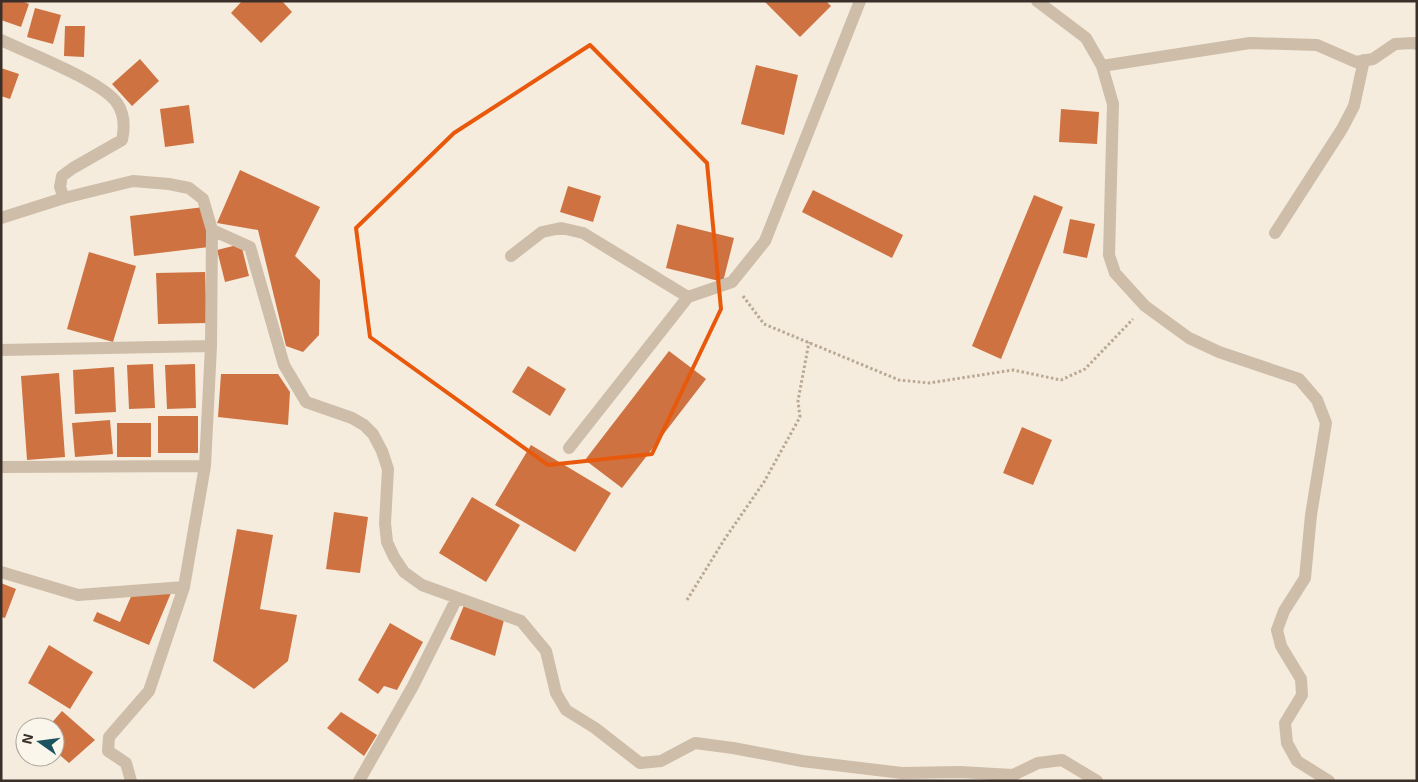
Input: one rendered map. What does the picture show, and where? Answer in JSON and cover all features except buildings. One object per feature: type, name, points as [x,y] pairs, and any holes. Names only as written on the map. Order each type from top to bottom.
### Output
[{"type":"street","points":[[569,448],[688,297],[732,282],[765,241],[860,1]]},
{"type":"street","points":[[1037,1],[1086,38],[1102,66],[1113,104],[1109,255],[1115,273],[1145,306],[1189,338],[1219,352],[1299,379],[1317,400],[1326,423],[1311,515],[1305,578],[1284,611],[1277,630],[1281,646],[1301,679],[1302,695],[1285,722],[1287,743],[1297,761],[1329,781]]},
{"type":"street","points":[[1,40],[92,83],[116,102],[122,113],[125,126],[122,140],[62,176],[60,187],[64,198]]},
{"type":"street","points":[[1102,66],[1250,43],[1317,46],[1356,62],[1373,59],[1395,44],[1417,44]]},
{"type":"street","points":[[1275,233],[1342,129],[1354,106],[1364,60]]},
{"type":"street","points":[[1,218],[64,198],[133,180],[188,188],[203,199],[212,230],[212,346],[205,466],[184,587],[149,690],[108,737],[108,751],[126,763],[131,781]]},
{"type":"street","points":[[511,256],[542,232],[561,228],[582,233],[688,297]]},
{"type":"street","points":[[212,230],[250,246],[284,364],[306,402],[352,418],[364,425],[373,434],[382,451],[388,469],[385,523],[387,542],[404,572],[422,585],[521,621],[546,652],[556,693],[566,710],[595,728],[640,763],[661,761],[695,743],[802,761],[902,773],[960,772],[1013,775],[1038,763],[1062,760],[1097,781]]},
{"type":"street","points":[[1,350],[212,346]]},
{"type":"street","points":[[1,467],[205,466]]},
{"type":"street","points":[[1,572],[78,595],[184,587]]},
{"type":"street","points":[[359,781],[413,686],[457,598]]},
{"type":"path","points":[[732,282],[764,324],[899,380],[929,383],[1013,370],[1061,380],[1085,369],[1145,306]]},
{"type":"path","points":[[687,600],[724,540],[764,482],[800,418],[798,401],[809,342]]},
{"type":"highlighted area","points":[[590,45],[707,163],[721,309],[652,454],[548,465],[370,337],[356,228],[454,133]]}]
